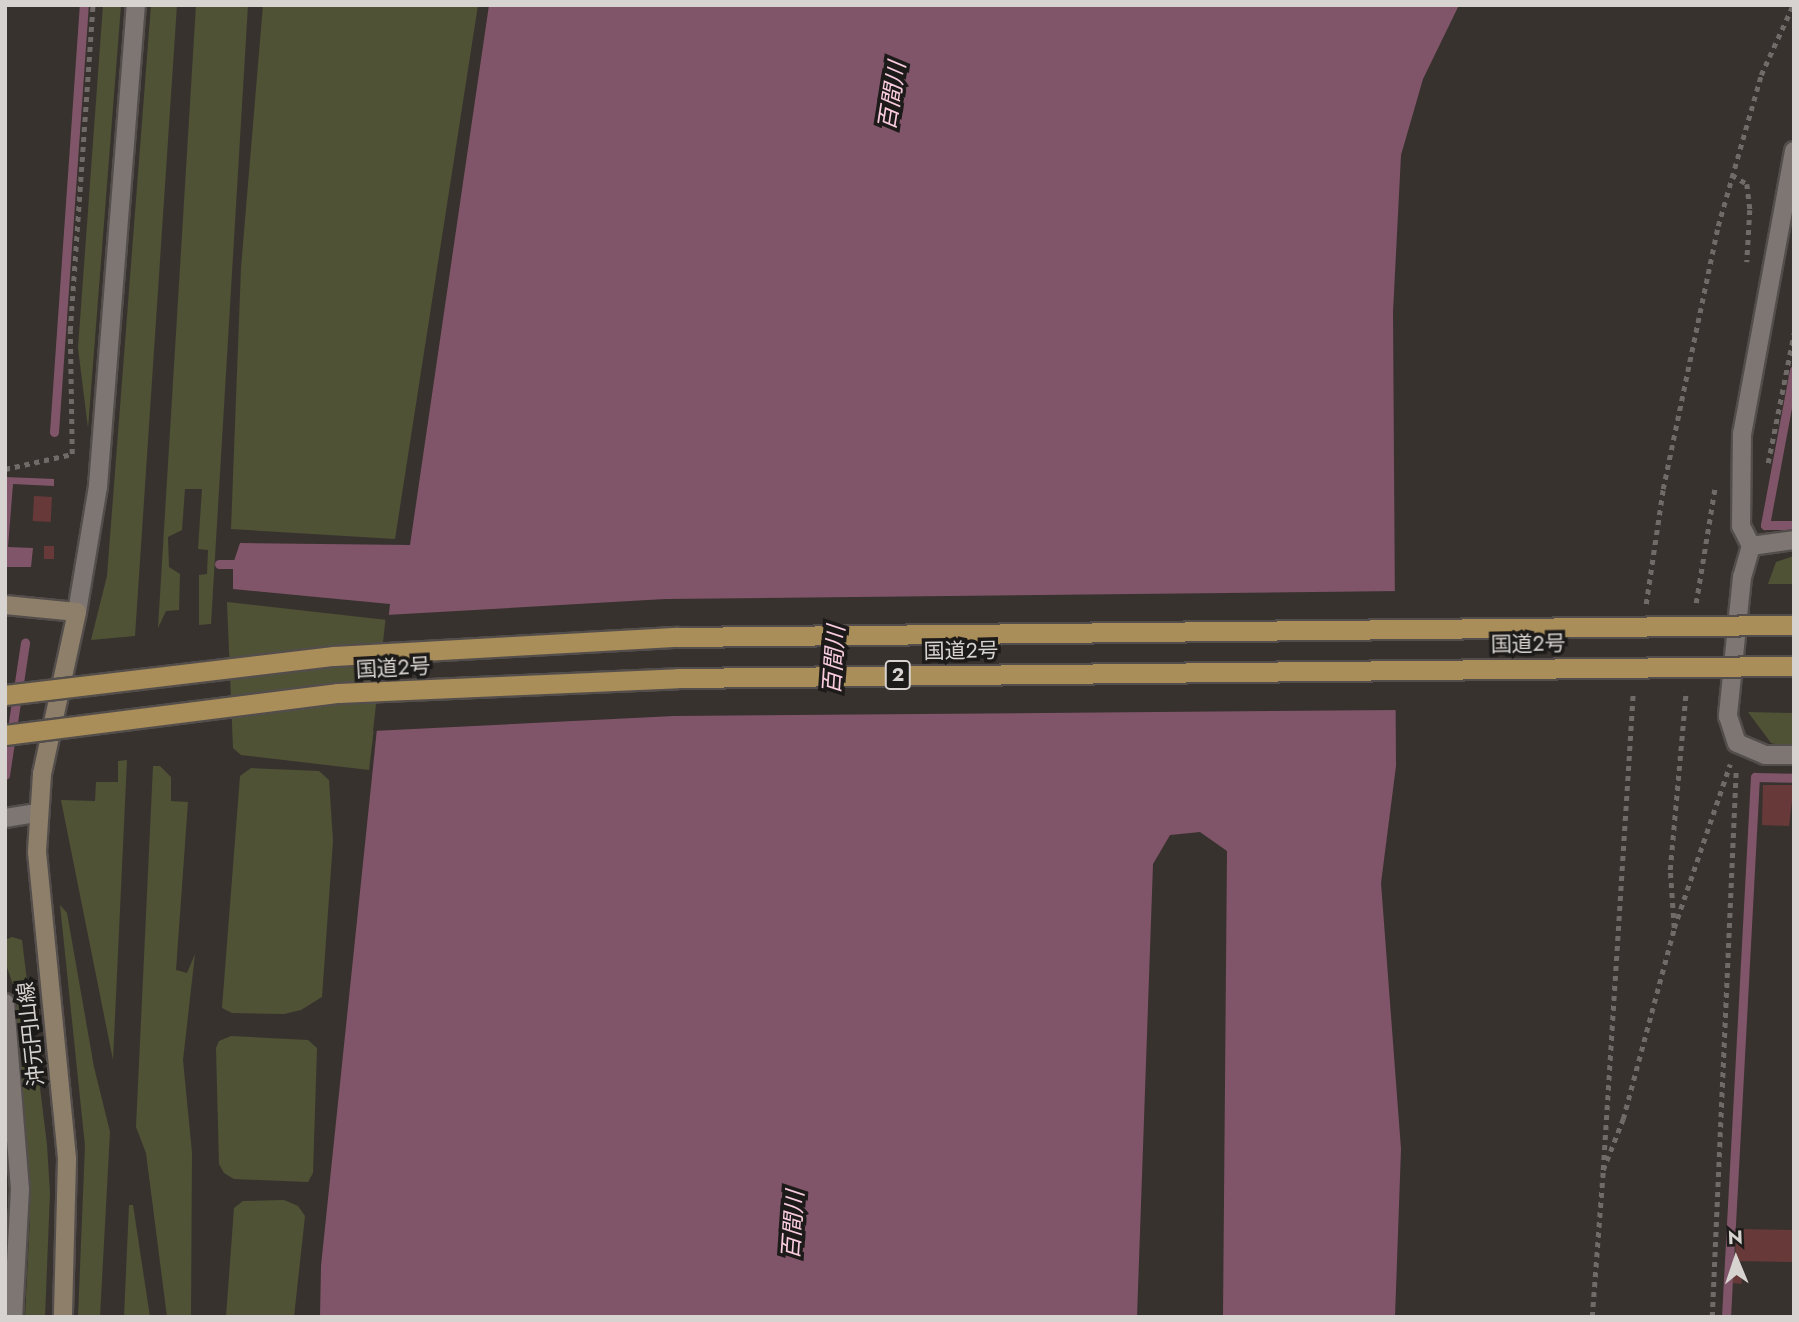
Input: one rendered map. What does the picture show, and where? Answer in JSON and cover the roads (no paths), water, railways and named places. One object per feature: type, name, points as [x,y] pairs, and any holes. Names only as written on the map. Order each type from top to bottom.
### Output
[{"type":"highway","name":"国道2号","points":[[5,695],[334,656],[677,637],[1794,625]]},
{"type":"highway","name":"国道2号","points":[[5,735],[338,693],[678,678],[1794,666]]},
{"type":"main road","points":[[5,605],[77,612]]},
{"type":"main road","name":"沖元円山線","points":[[63,1317],[67,1160],[38,890],[38,813],[42,774],[77,612]]},
{"type":"street","points":[[77,612],[101,454],[136,5]]},
{"type":"street","points":[[1794,151],[1742,433],[1741,526],[1751,546],[1742,577],[1728,716],[1737,743],[1765,755],[1794,755]]},
{"type":"street","points":[[1751,546],[1794,540]]},
{"type":"street","points":[[5,818],[38,813]]},
{"type":"street","points":[[5,1003],[20,1189],[13,1317]]},
{"type":"water","name":"百間川","points":[[489,5],[1459,5],[1423,79],[1401,155],[1393,312],[1396,766],[1381,883],[1401,1149],[1395,1317],[1223,1317],[1227,851],[1200,832],[1170,835],[1153,864],[1137,1317],[320,1317],[321,1266],[390,604],[233,589],[233,564],[240,543],[410,545]]},
{"type":"water","points":[[5,477],[54,479],[54,486],[13,484],[8,547],[33,548],[31,567],[5,567]]},
{"type":"waterway","points":[[54,432],[84,5]]},
{"type":"waterway","points":[[1794,370],[1765,525],[1794,525]]},
{"type":"waterway","points":[[219,564],[245,564]]},
{"type":"waterway","points":[[5,775],[25,642]]},
{"type":"waterway","points":[[1726,1317],[1755,777],[1794,778]]}]
